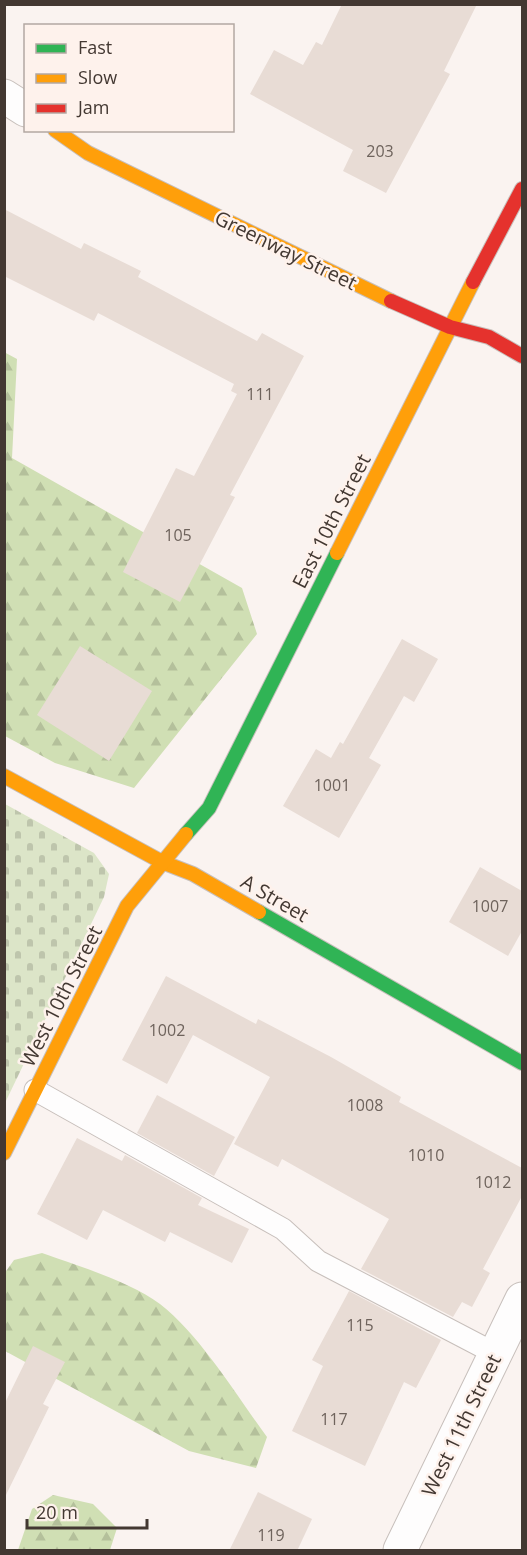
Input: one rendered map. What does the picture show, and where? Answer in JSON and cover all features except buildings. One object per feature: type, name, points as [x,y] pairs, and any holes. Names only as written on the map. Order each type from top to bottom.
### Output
[{"type":"street","points":[[4,96],[24,109]]},
{"type":"street","name":"Greenway Street","points":[[58,132],[88,153],[411,311],[450,327],[489,337],[522,356]]},
{"type":"street","name":"East 10th Street","points":[[162,862],[209,808],[450,327],[522,189]]},
{"type":"street","name":"A Street","points":[[4,776],[162,862],[193,874],[522,1063]]},
{"type":"street","name":"West 10th Street","points":[[4,1153],[127,906],[162,862]]},
{"type":"street","name":"West 11th Street","points":[[400,1551],[522,1299]]},
{"type":"lane","points":[[35,1090],[283,1229],[318,1261],[496,1354]]},
{"type":"green space","points":[[4,352],[17,359],[12,458],[242,588],[257,634],[134,788],[55,763],[5,736]]},
{"type":"green space","points":[[5,804],[94,853],[109,874],[104,897],[5,1103]]},
{"type":"green space","points":[[42,1253],[134,1288],[160,1304],[190,1332],[267,1437],[256,1468],[189,1451],[5,1351],[4,1274],[14,1260]]},
{"type":"green space","points":[[53,1495],[93,1504],[117,1528],[110,1550],[18,1550],[32,1509]]},
{"type":"traffic: fast","points":[[186,834],[209,808],[337,553]]},
{"type":"traffic: fast","points":[[259,912],[522,1063]]},
{"type":"traffic: slow","points":[[58,132],[88,153],[391,301]]},
{"type":"traffic: slow","points":[[337,553],[473,282]]},
{"type":"traffic: slow","points":[[4,776],[162,862],[193,874],[259,912]]},
{"type":"traffic: slow","points":[[4,1153],[127,906],[186,834]]},
{"type":"traffic: jam","points":[[473,282],[522,189]]},
{"type":"traffic: jam","points":[[391,301],[450,327],[489,337],[522,356]]}]
